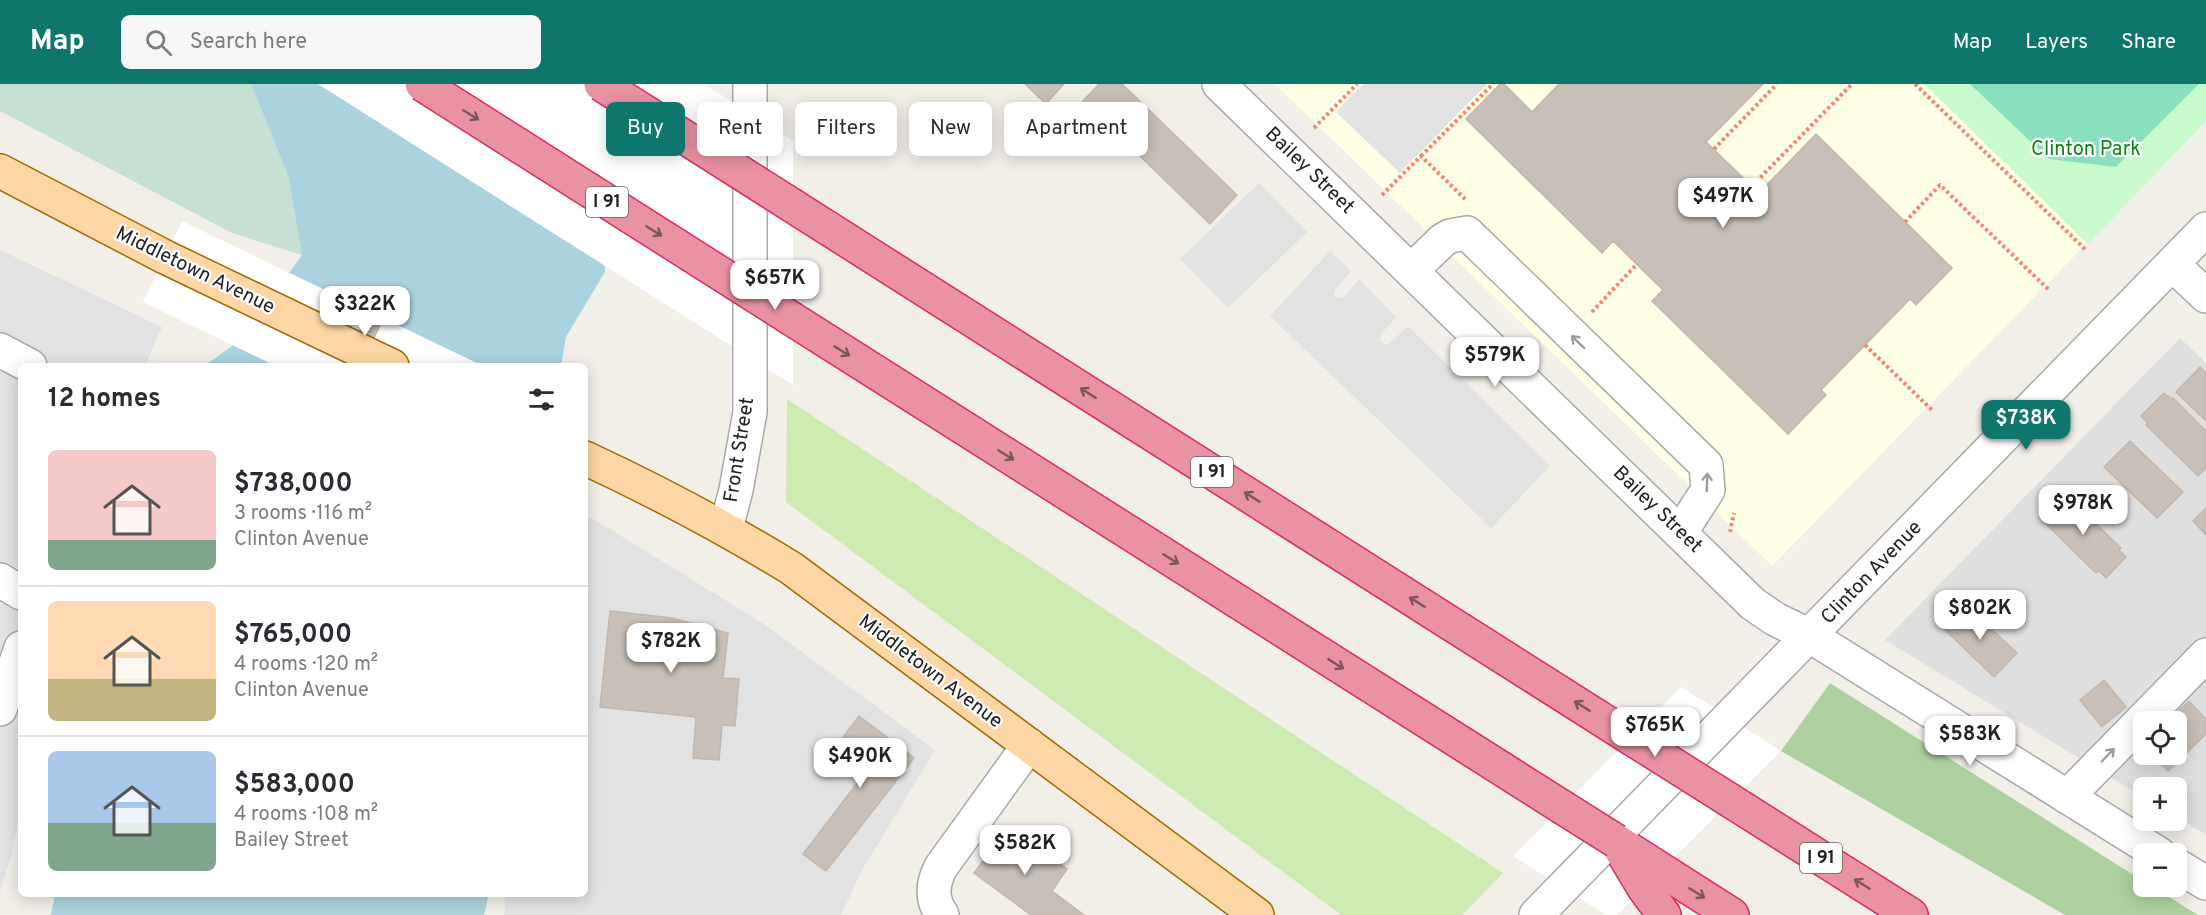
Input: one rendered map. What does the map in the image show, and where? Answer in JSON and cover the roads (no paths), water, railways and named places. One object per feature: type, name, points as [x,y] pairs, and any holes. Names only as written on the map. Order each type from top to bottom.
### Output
[{"type":"highway","name":"I 91","points":[[422,84],[1616,841],[1653,879]]},
{"type":"highway","name":"I 91","points":[[601,84],[1911,915]]},
{"type":"highway","points":[[1653,879],[1664,915]]},
{"type":"highway","points":[[1653,879],[1732,915]]},
{"type":"main road","name":"Middletown Avenue","points":[[0,171],[165,257],[386,363]]},
{"type":"main road","name":"Middletown Avenue","points":[[588,459],[654,490],[726,528],[791,568],[1257,915]]},
{"type":"street","name":"Front Street","points":[[726,528],[736,490],[750,412],[750,84]]},
{"type":"street","name":"Bailey Street","points":[[1219,84],[1754,604],[2141,843]]},
{"type":"street","name":"Clinton Avenue","points":[[1536,915],[2206,229]]},
{"type":"street","points":[[1411,270],[1443,240],[1450,236],[1467,233],[1706,465],[1708,490],[1680,533]]},
{"type":"street","points":[[2172,264],[2206,296]]},
{"type":"street","points":[[0,350],[24,363]]},
{"type":"street","points":[[0,580],[18,590]]},
{"type":"street","points":[[0,709],[18,657]]},
{"type":"street","points":[[2067,797],[2202,666]]},
{"type":"street","points":[[942,915],[933,892],[933,882],[941,867],[1029,745]]},
{"type":"street","points":[[2187,872],[2206,883]]},
{"type":"water","points":[[251,84],[599,84],[605,272],[566,337],[562,363],[208,363],[242,339],[302,255],[288,176]]},
{"type":"water","points":[[54,897],[488,897],[484,915],[51,915]]},
{"type":"park label","name":"Clinton Park","points":[[2086,150]]}]
